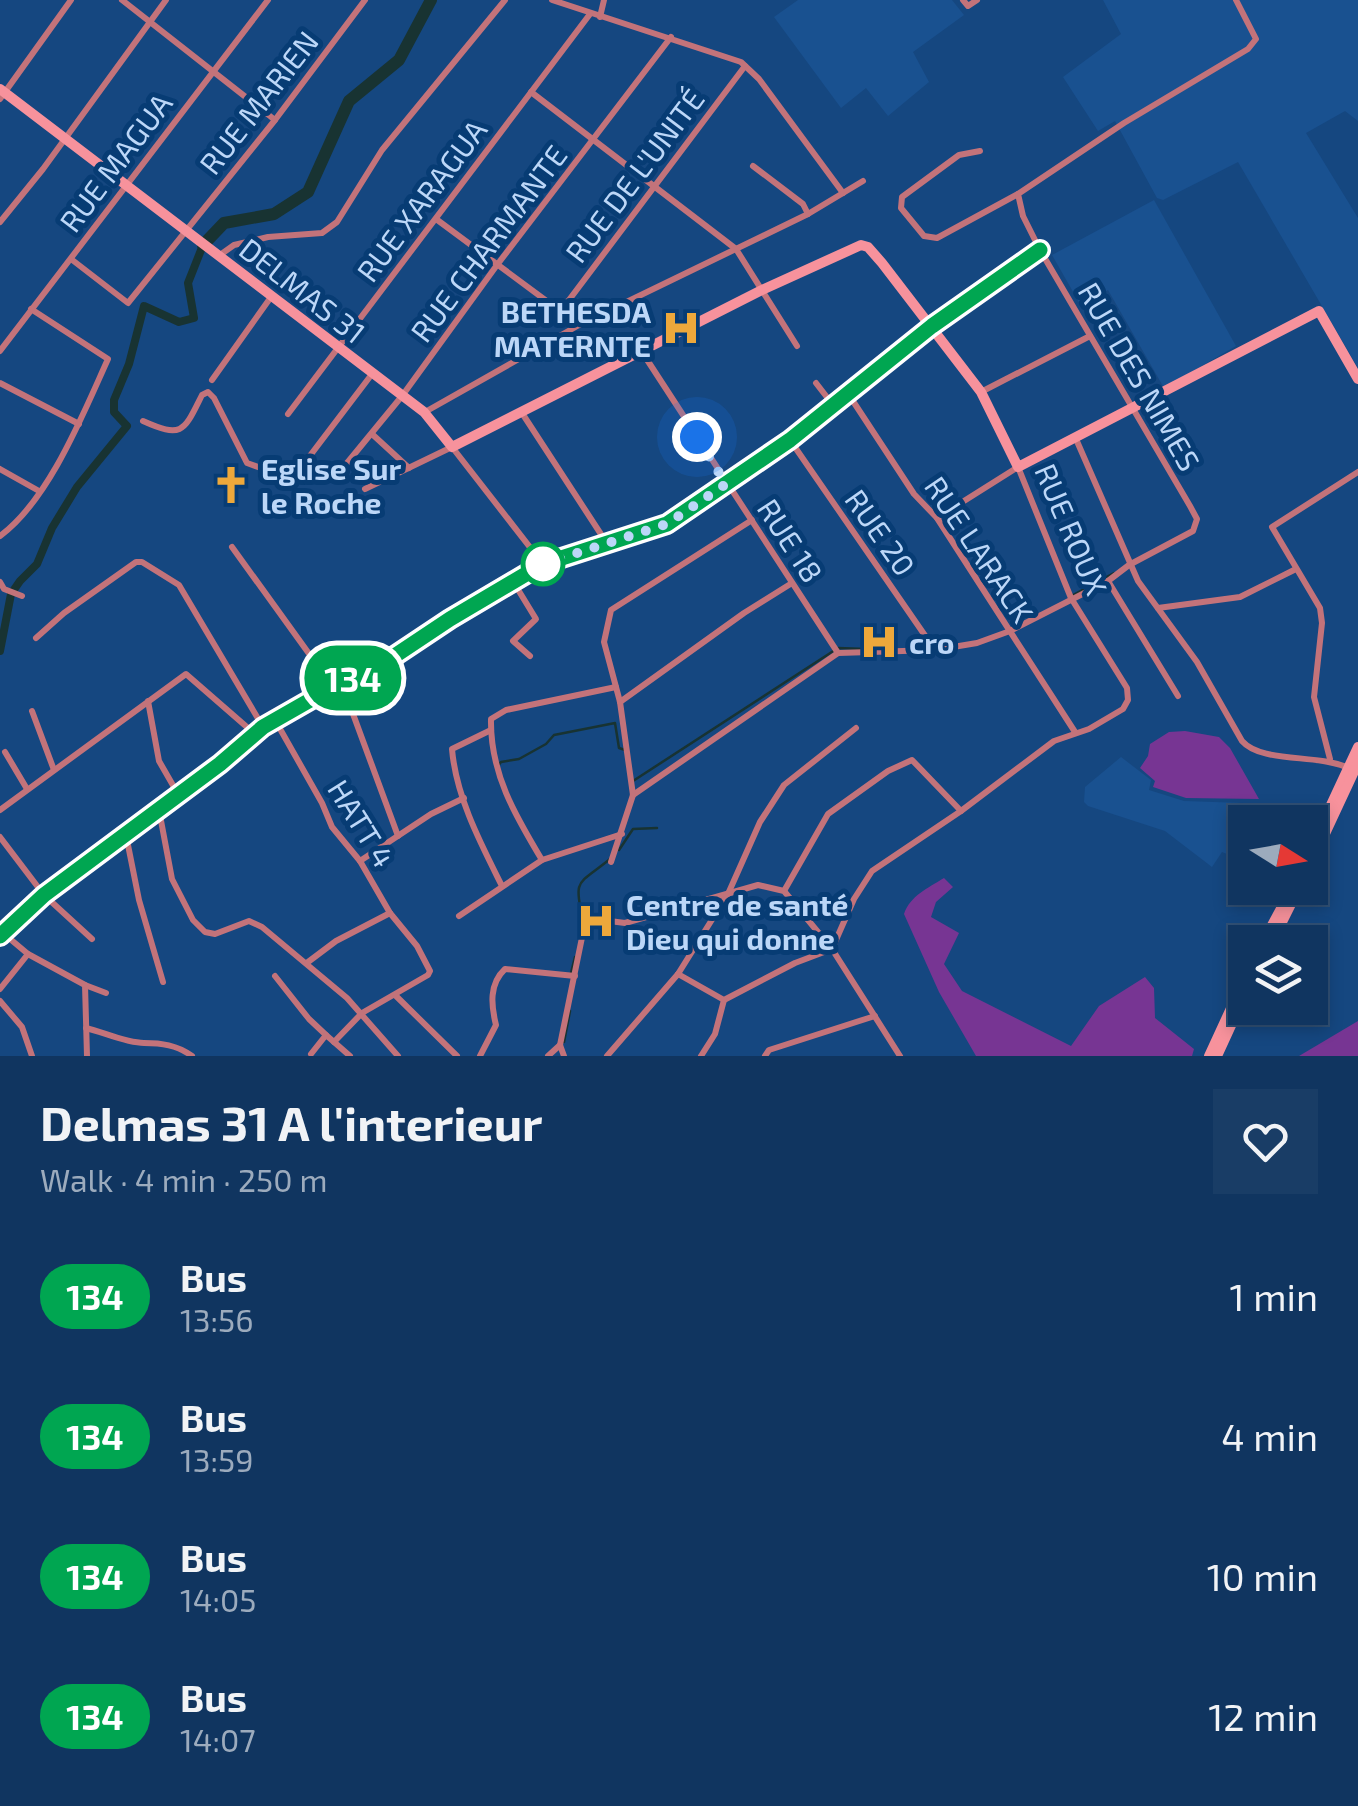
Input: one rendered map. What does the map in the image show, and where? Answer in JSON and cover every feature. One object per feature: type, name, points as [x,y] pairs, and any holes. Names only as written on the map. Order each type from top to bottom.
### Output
[{"type":"street","points":[[2,94],[72,0]]},
{"type":"street","points":[[122,0],[275,120]]},
{"type":"street","points":[[0,222],[43,170],[166,0]]},
{"type":"street","name":"RUE MAGUA","points":[[0,352],[268,0]]},
{"type":"street","name":"RUE MARIEN","points":[[71,259],[128,303],[190,233],[365,0]]},
{"type":"street","points":[[219,256],[234,244],[322,233],[337,222],[382,150],[504,0]]},
{"type":"street","points":[[552,0],[671,37],[745,66],[759,78],[843,193]]},
{"type":"street","points":[[600,17],[604,0]]},
{"type":"street","points":[[965,3],[977,0]]},
{"type":"street","points":[[980,150],[959,155],[902,197],[901,208],[924,236],[937,238],[1018,194],[1124,123],[1248,48],[1256,39],[1236,0]]},
{"type":"street","name":"RUE XARAGUA","points":[[288,414],[590,14]]},
{"type":"street","name":"RUE CHARMANTE","points":[[338,474],[402,396],[671,37]]},
{"type":"street","name":"RUE DE L'UNITÉ","points":[[560,312],[745,66]]},
{"type":"street","points":[[531,92],[736,249],[797,346]]},
{"type":"street","name":"DELMAS 31","points":[[2,94],[424,412],[543,564]]},
{"type":"street","points":[[753,166],[803,204],[808,214]]},
{"type":"street","points":[[424,412],[579,324],[808,214],[863,181]]},
{"type":"street","name":"RUE DES NIMES","points":[[838,652],[936,650],[977,643],[1010,631],[1108,581],[1129,564],[1193,532],[1197,520],[1040,250],[1023,216],[1018,194]]},
{"type":"street","points":[[436,219],[579,324]]},
{"type":"street","name":"RUE ROUX","points":[[762,290],[864,245],[981,392],[1018,467],[1071,598],[1127,688],[1128,700],[1122,708],[1090,729],[1075,732]]},
{"type":"street","points":[[106,993],[28,954],[2,934],[44,895],[263,727],[333,687],[375,669],[543,564],[667,524],[790,440],[932,326],[1040,250]]},
{"type":"street","points":[[366,488],[762,290]]},
{"type":"street","points":[[212,380],[271,296]]},
{"type":"street","points":[[0,536],[40,491],[78,424],[108,359],[31,309]]},
{"type":"street","points":[[936,518],[1018,467],[1318,311],[1358,379]]},
{"type":"street","points":[[981,392],[1090,336]]},
{"type":"street","name":"RUE 18","points":[[642,351],[838,652]]},
{"type":"street","points":[[278,473],[310,457],[372,374]]},
{"type":"street","points":[[0,382],[78,424]]},
{"type":"street","points":[[816,383],[834,405]]},
{"type":"street","points":[[143,422],[179,431],[186,426],[202,395],[208,392],[247,462],[268,471]]},
{"type":"street","name":"RUE LARACK","points":[[848,392],[914,494],[936,518],[1075,732]]},
{"type":"street","points":[[522,413],[608,545]]},
{"type":"street","points":[[372,434],[409,468]]},
{"type":"street","points":[[1076,439],[1129,564],[1197,662],[1251,752],[1317,761],[1330,759],[1353,767]]},
{"type":"street","name":"RUE 20","points":[[790,440],[936,650]]},
{"type":"street","points":[[0,469],[40,491]]},
{"type":"street","points":[[1330,759],[1314,697],[1322,623],[1320,608],[1272,527],[1358,472]]},
{"type":"street","points":[[611,862],[633,795],[620,702],[604,642],[611,610],[752,520]]},
{"type":"street","points":[[232,546],[333,687]]},
{"type":"street","points":[[36,638],[64,613],[136,562],[142,562],[179,585],[263,727]]},
{"type":"street","points":[[1158,608],[1240,598],[1296,569]]},
{"type":"street","points":[[1108,581],[1178,696]]},
{"type":"street","points":[[0,582],[4,589],[22,596]]},
{"type":"street","points":[[514,583],[536,619],[512,640],[530,656]]},
{"type":"street","points":[[620,702],[792,583]]},
{"type":"street","points":[[633,795],[838,652]]},
{"type":"street","points":[[0,810],[186,674],[256,735]]},
{"type":"street","points":[[342,684],[398,836]]},
{"type":"street","points":[[542,860],[498,776],[491,747],[492,719],[506,710],[616,686]]},
{"type":"street","points":[[148,701],[159,761],[178,794]]},
{"type":"street","points":[[32,711],[54,770]]},
{"type":"street","name":"HATT 4","points":[[275,720],[332,827],[360,861],[390,913],[429,966],[428,976],[395,994]]},
{"type":"street","points":[[607,1056],[678,974],[728,894],[760,822],[784,784],[856,728]]},
{"type":"street","points":[[491,730],[452,749],[480,842],[502,886]]},
{"type":"street","points":[[701,1056],[714,1034],[724,1000],[795,963],[832,949],[872,871],[961,811],[1054,740],[1075,732]]},
{"type":"street","points":[[1328,825],[1358,747]]},
{"type":"street","points":[[5,752],[26,789]]},
{"type":"street","points":[[784,891],[828,814],[912,760],[961,811]]},
{"type":"street","points":[[1328,815],[1353,767]]},
{"type":"street","points":[[360,861],[464,798]]},
{"type":"street","points":[[159,810],[172,879],[193,920],[205,932],[214,934],[249,920],[262,926],[308,962],[362,1013],[398,1056]]},
{"type":"street","points":[[460,916],[542,860],[623,834]]},
{"type":"street","points":[[126,835],[138,900],[163,982]]},
{"type":"street","points":[[0,837],[44,895],[92,939]]},
{"type":"street","points":[[564,1056],[560,1044],[586,918],[625,923],[758,884],[784,891],[832,949],[898,1053],[887,1056]]},
{"type":"street","points":[[308,962],[336,941],[390,913]]},
{"type":"street","points":[[0,990],[28,954]]},
{"type":"street","points":[[480,1056],[496,1025],[491,1006],[499,973],[505,968],[575,976]]},
{"type":"street","points":[[678,974],[724,1000]]},
{"type":"street","points":[[275,976],[309,1020],[350,1056]]},
{"type":"street","points":[[85,985],[87,1056]]},
{"type":"street","points":[[334,1042],[362,1013],[395,994],[458,1056]]},
{"type":"street","points":[[0,1000],[22,1028],[32,1056]]},
{"type":"street","points":[[767,1053],[875,1016]]},
{"type":"street","points":[[1210,1056],[1228,1016]]},
{"type":"street","points":[[1217,1056],[1231,1025]]},
{"type":"street","points":[[86,1028],[143,1043],[153,1041],[192,1056]]},
{"type":"street","points":[[311,1054],[326,1035]]},
{"type":"street","points":[[548,1056],[560,1044]]},
{"type":"shaded area","points":[[798,0],[952,0],[964,15],[913,52],[929,82],[888,116],[866,88],[841,108],[774,17]]},
{"type":"shaded area","points":[[1103,0],[1358,0],[1358,121],[1345,111],[1306,133],[1358,218],[1358,368],[1238,162],[1163,200],[1157,198],[1115,121],[1098,131],[1063,77],[1121,34]]},
{"type":"shaded area","points":[[1154,200],[1236,346],[1164,388],[1108,290],[1080,304],[1052,255]]},
{"type":"shaded area","points":[[1169,732],[1219,737],[1230,748],[1259,799],[1186,798],[1153,787],[1155,781],[1140,768],[1150,744]]},
{"type":"shaded area","points":[[1121,757],[1151,780],[1149,790],[1184,801],[1243,805],[1228,805],[1228,854],[1222,852],[1212,867],[1165,831],[1088,806],[1084,802],[1085,787]]},
{"type":"shaded area","points":[[944,878],[953,887],[936,902],[931,917],[959,933],[944,964],[962,991],[1071,1046],[1099,1006],[1145,977],[1154,988],[1155,1018],[1194,1049],[1192,1056],[976,1056],[939,992],[904,914],[915,897]]},
{"type":"shaded area","points":[[1358,1021],[1358,1056],[1299,1056]]},
{"type":"waterway","points":[[203,245],[224,223],[274,214],[308,192],[349,101],[399,60],[431,0]]},
{"type":"waterway","points":[[0,651],[11,594],[37,564],[52,528],[77,487],[127,426],[114,412],[114,400],[129,364],[144,306],[179,322],[194,318],[188,283],[203,245]]},
{"type":"waterway","points":[[1073,595],[1114,573]]},
{"type":"waterway","points":[[633,781],[838,648],[865,649]]},
{"type":"waterway","points":[[498,766],[519,759],[554,735],[615,723],[619,748],[625,750]]},
{"type":"waterway","points":[[619,850],[633,829],[657,828]]},
{"type":"waterway","points":[[583,920],[578,896],[581,884],[610,859]]},
{"type":"waterway","points":[[571,973],[575,957]]},
{"type":"waterway","points":[[564,1042],[570,1011]]},
{"type":"bus line","name":"134","points":[[0,936],[44,895],[220,764],[263,727],[333,687],[375,669],[543,564],[667,524],[790,440],[932,326],[1040,250]]},
{"type":"place","name":"BETHESDA MATERNTE","points":[[681,328]]},
{"type":"place","name":"Eglise Sur le Roche","points":[[231,485]]},
{"type":"place","name":"cro","points":[[879,642]]},
{"type":"place","name":"Centre de santé Dieu qui donne","points":[[596,921]]},
{"type":"route","points":[[543,564],[667,524],[726,484],[697,437]]}]
